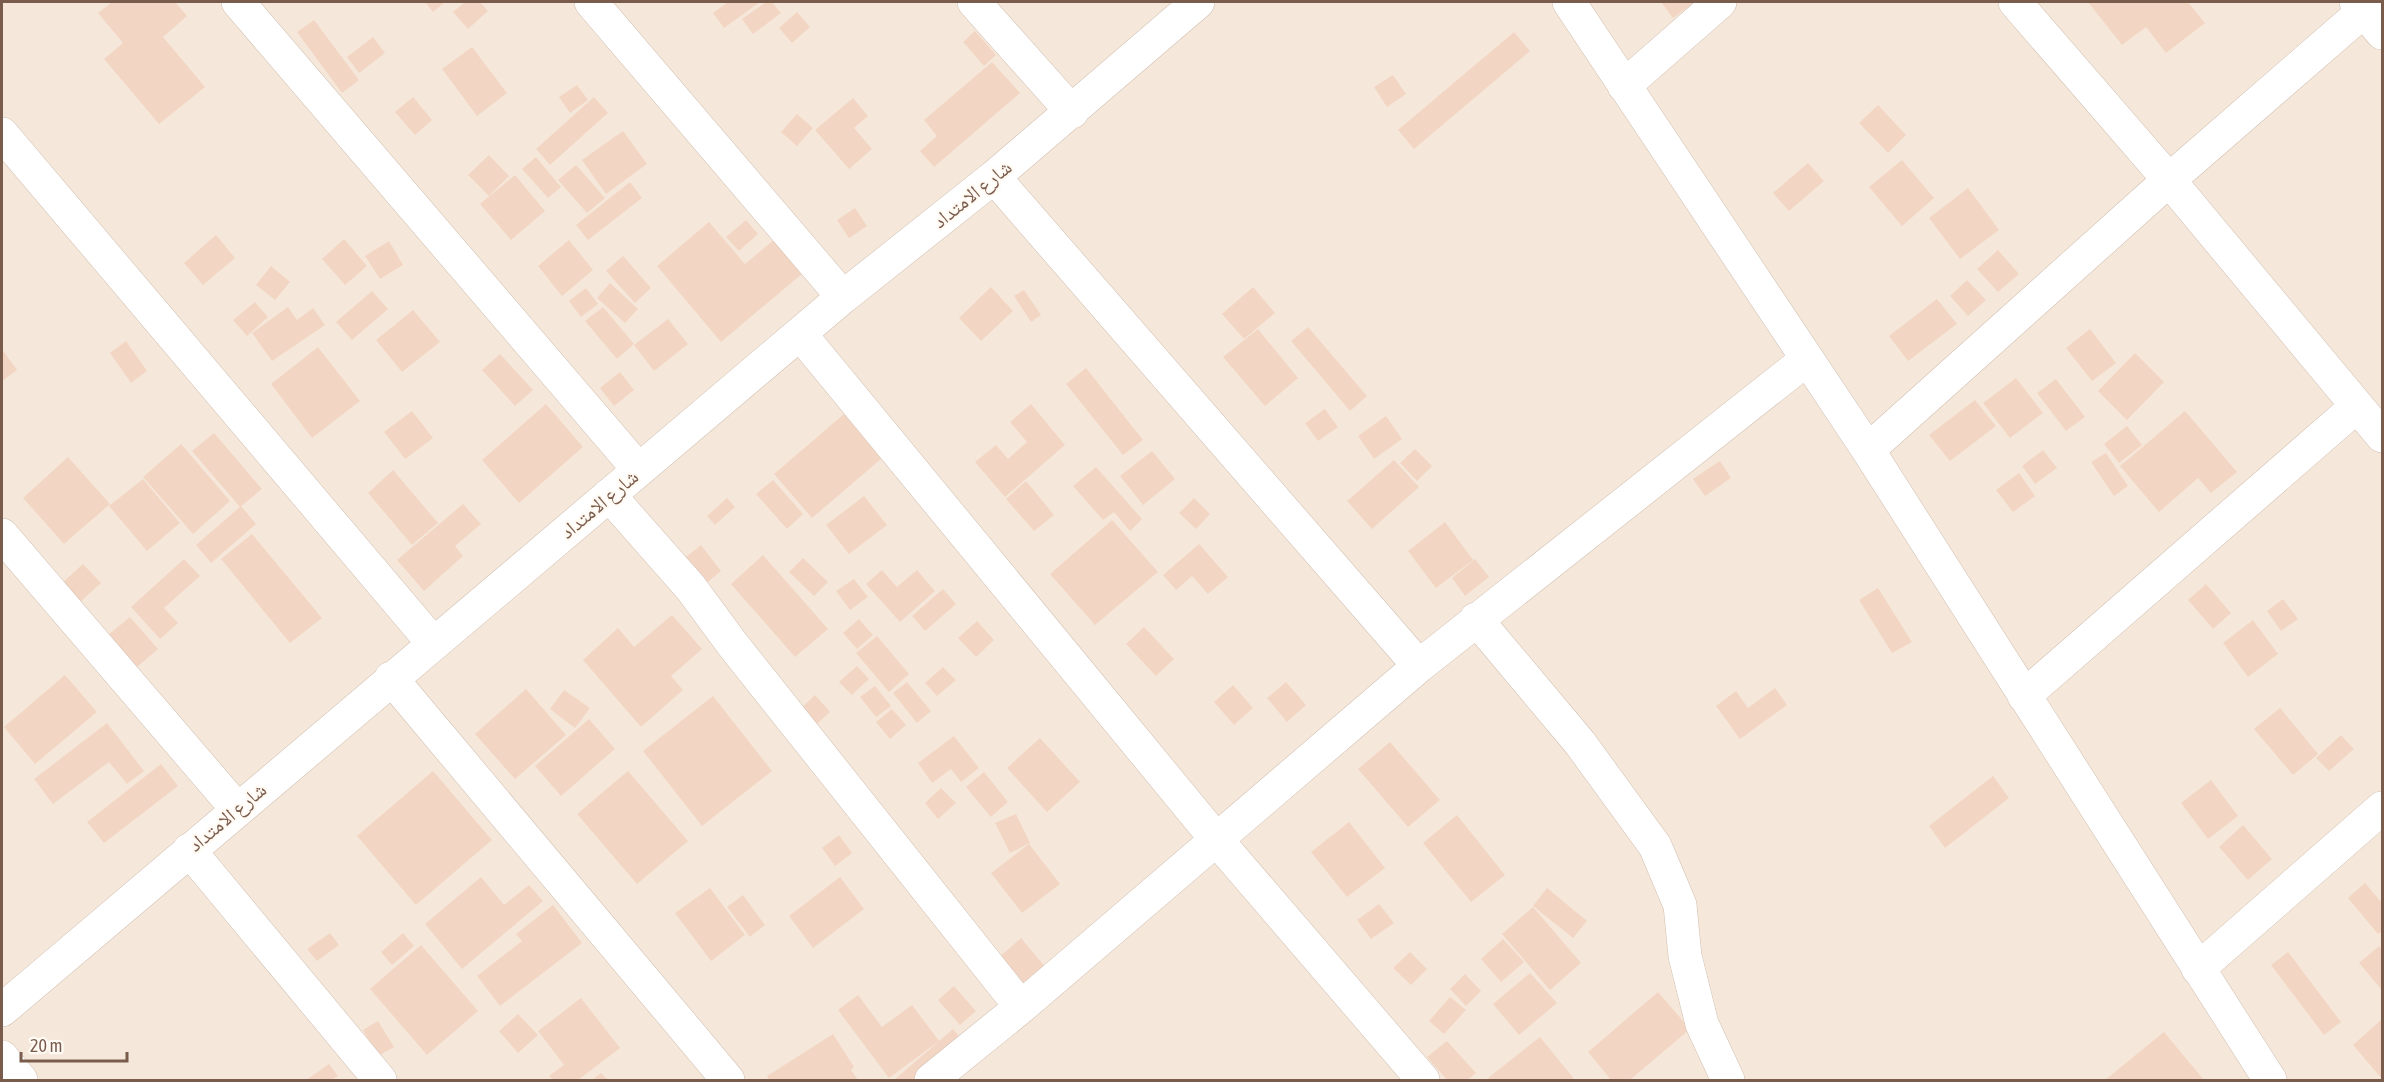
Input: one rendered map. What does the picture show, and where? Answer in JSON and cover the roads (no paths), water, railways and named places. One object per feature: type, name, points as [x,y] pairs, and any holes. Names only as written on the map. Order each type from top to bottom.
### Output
[{"type":"street","points":[[238,2],[639,470]]},
{"type":"street","points":[[591,2],[843,297]]},
{"type":"street","points":[[974,2],[1072,112]]},
{"type":"street","name":"شارع الامتداد","points":[[7,993],[189,850],[843,297],[1072,112],[1198,2]]},
{"type":"street","points":[[1569,2],[1868,450],[2270,1080]]},
{"type":"street","points":[[1624,86],[1720,2]]},
{"type":"street","points":[[2015,2],[2169,180],[2382,436]]},
{"type":"street","points":[[1868,450],[2169,180],[2369,12]]},
{"type":"street","points":[[2,134],[433,643]]},
{"type":"street","points":[[994,177],[1419,666]]},
{"type":"street","points":[[801,334],[1216,839],[1423,1080]]},
{"type":"street","points":[[931,1080],[1021,1007],[1476,619],[1806,360]]},
{"type":"street","points":[[2024,696],[2357,406]]},
{"type":"street","points":[[609,495],[691,588],[733,645],[1021,1007]]},
{"type":"street","points":[[2,535],[237,809]]},
{"type":"street","points":[[1476,619],[1580,742],[1655,846],[1680,905],[1685,956],[1702,1024],[1728,1080]]},
{"type":"street","points":[[392,678],[728,1080]]},
{"type":"street","points":[[2198,969],[2382,808]]},
{"type":"street","points":[[189,850],[363,1074]]},
{"type":"street","points":[[2,1057],[21,1080]]}]
